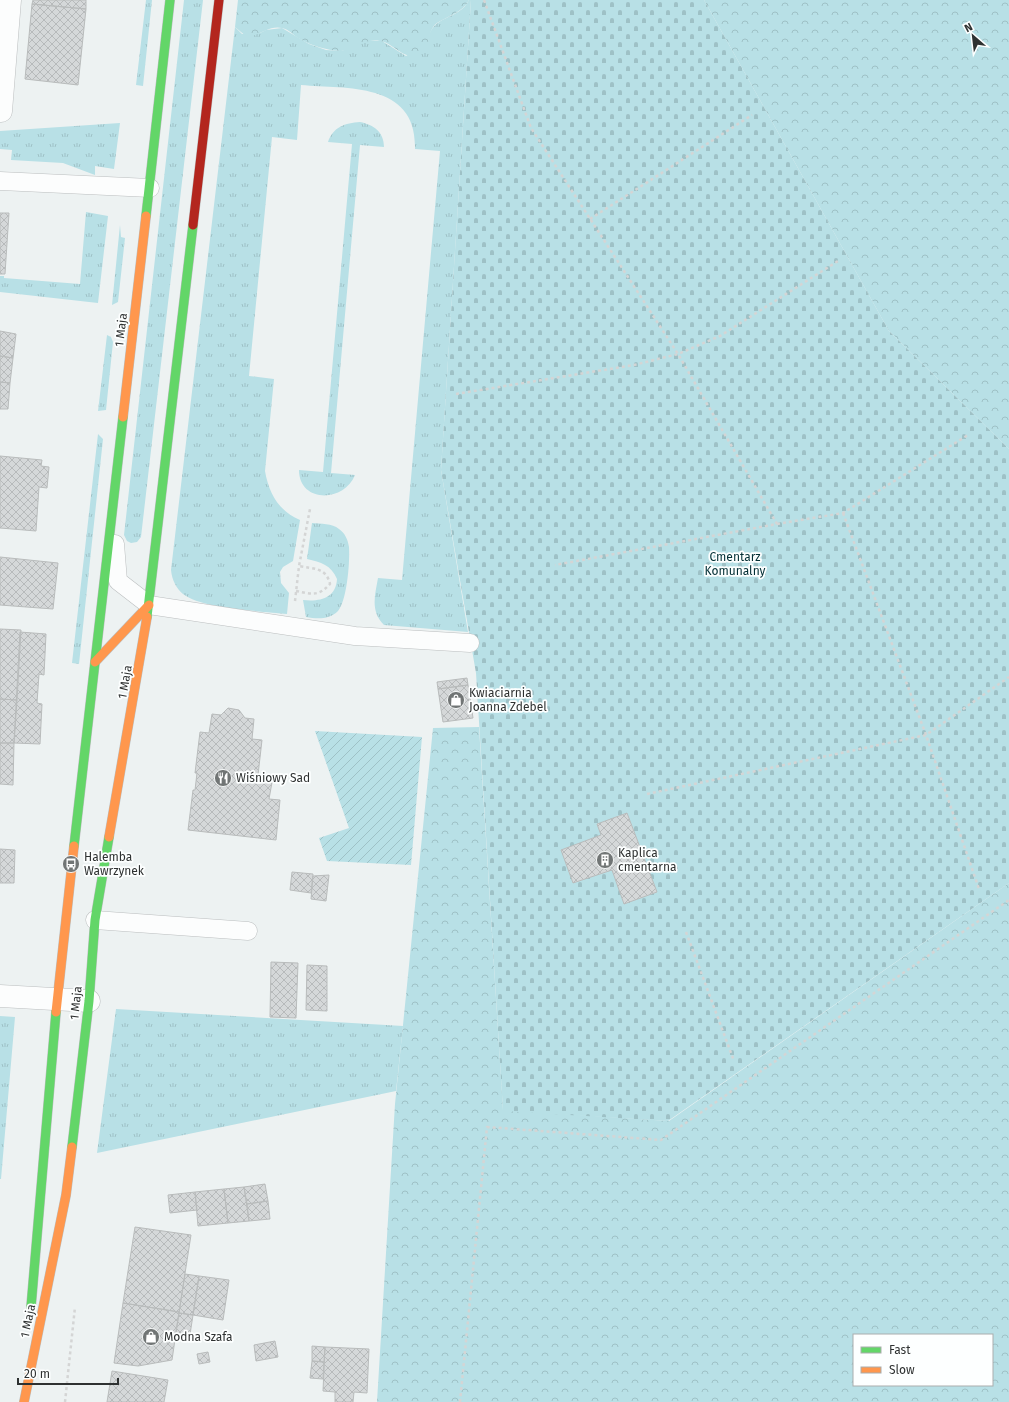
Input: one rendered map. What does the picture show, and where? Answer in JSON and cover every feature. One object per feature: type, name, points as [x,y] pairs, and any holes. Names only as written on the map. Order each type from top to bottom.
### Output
[{"type":"main road","name":"1 Maja","points":[[24,1402],[57,998],[150,188],[170,0]]},
{"type":"main road","name":"1 Maja","points":[[24,1402],[66,1195],[89,1001],[95,920],[149,605],[219,0]]},
{"type":"main road","points":[[95,662],[149,605]]},
{"type":"street","points":[[1,111],[10,0]]},
{"type":"street","points":[[0,996],[57,998],[89,1001]]},
{"type":"lane","points":[[0,181],[150,188]]},
{"type":"lane","points":[[112,513],[118,581],[149,605],[355,636],[470,643]]},
{"type":"lane","points":[[95,920],[248,932]]},
{"type":"path","points":[[484,0],[531,128],[678,354],[777,524]]},
{"type":"path","points":[[590,219],[752,115]]},
{"type":"path","points":[[456,394],[634,365],[678,354],[720,336],[838,261]]},
{"type":"path","points":[[555,565],[843,513],[968,435]]},
{"type":"path","points":[[291,626],[299,566],[310,509]]},
{"type":"path","points":[[843,513],[926,735],[979,889]]},
{"type":"path","points":[[296,591],[315,594],[323,592],[330,584],[328,576],[322,570],[299,566]]},
{"type":"path","points":[[647,794],[926,735],[1009,676]]},
{"type":"path","points":[[460,1402],[487,1127],[661,1140],[1009,900]]},
{"type":"path","points":[[686,932],[734,1061]]},
{"type":"green space","points":[[146,0],[152,0],[143,86],[136,85]]},
{"type":"green space","points":[[184,0],[203,0],[141,537],[137,542],[131,543],[127,541],[124,535]]},
{"type":"green space","points":[[238,0],[469,0],[459,11],[434,26],[431,30],[427,47],[421,53],[410,56],[400,52],[385,42],[380,41],[368,41],[344,51],[324,49],[298,38],[287,30],[277,27],[247,37],[235,27]]},
{"type":"green space","points":[[469,0],[471,0],[441,470],[468,632],[384,625],[375,608],[378,578],[402,580],[440,151],[415,149],[413,127],[405,111],[392,100],[376,93],[358,89],[301,85],[297,140],[272,137],[249,376],[274,379],[265,471],[269,487],[276,501],[286,512],[300,520],[293,561],[283,567],[280,572],[281,583],[289,593],[287,614],[218,606],[192,599],[178,589],[173,580],[171,570],[235,27],[242,34],[260,33],[266,30],[282,28],[309,44],[326,50],[342,51],[364,41],[382,41],[406,56],[428,42],[430,33],[434,27],[439,22],[459,11]]},
{"type":"green space","name":"Cmentarz Komunalny","points":[[471,0],[704,0],[889,331],[1009,449],[1009,883],[668,1121],[503,1111],[476,673],[441,470]]},
{"type":"green space","points":[[704,0],[1009,0],[1009,449],[889,331]]},
{"type":"green space","points":[[360,122],[374,127],[380,133],[384,142],[384,147],[360,145],[331,473],[355,475],[342,491],[323,495],[306,489],[301,481],[299,470],[323,472],[352,144],[328,142],[336,129],[349,123]]},
{"type":"green space","points":[[120,123],[114,169],[95,166],[95,175],[63,163],[11,160],[12,150],[0,149],[0,131]]},
{"type":"green space","points":[[86,212],[108,216],[98,303],[0,292],[0,276],[4,276],[4,278],[80,284]]},
{"type":"green space","points":[[120,225],[121,237],[125,238],[118,302],[112,305]]},
{"type":"green space","points":[[107,335],[111,337],[113,342],[106,410],[98,411]]},
{"type":"green space","points":[[98,434],[103,439],[79,664],[72,663]]},
{"type":"green space","points":[[312,523],[326,524],[336,527],[345,535],[349,547],[349,562],[344,598],[338,611],[331,616],[323,618],[306,617],[303,600],[321,599],[330,595],[334,591],[337,579],[329,567],[317,561],[307,559]]},
{"type":"green space","points":[[479,727],[503,1110],[669,1121],[1009,883],[1009,1402],[377,1402],[395,1104],[433,728]]},
{"type":"green space","points":[[315,731],[422,737],[411,865],[327,861],[319,838],[349,828]]},
{"type":"green space","points":[[116,1009],[403,1026],[396,1091],[97,1153]]},
{"type":"green space","points":[[0,1016],[15,1017],[1,1179],[0,1179]]},
{"type":"building","points":[[33,0],[86,0],[86,9],[32,4]]},
{"type":"building","points":[[32,4],[86,9],[78,85],[25,79]]},
{"type":"building","points":[[0,213],[9,213],[5,274],[0,274]]},
{"type":"building","points":[[0,331],[16,334],[13,358],[0,356]]},
{"type":"building","points":[[0,356],[13,358],[10,383],[0,382]]},
{"type":"building","points":[[0,382],[10,383],[8,409],[0,409]]},
{"type":"building","points":[[0,456],[42,460],[41,466],[49,467],[47,488],[39,487],[36,531],[0,528]]},
{"type":"building","points":[[0,557],[58,563],[53,609],[0,605]]},
{"type":"building","points":[[0,629],[21,630],[17,700],[0,699]]},
{"type":"building","points":[[20,632],[46,634],[44,675],[39,674],[37,703],[42,704],[40,744],[14,743]]},
{"type":"building","points":[[467,678],[468,685],[438,689],[437,682]]},
{"type":"building","points":[[468,685],[473,718],[443,722],[438,689]]},
{"type":"building","points":[[0,699],[17,700],[14,743],[0,743]]},
{"type":"building","points":[[228,708],[239,710],[245,718],[254,719],[252,739],[262,740],[258,775],[273,777],[269,799],[280,800],[276,840],[188,830],[193,790],[195,790],[197,773],[195,773],[200,732],[209,733],[212,714],[221,715]]},
{"type":"building","points":[[0,743],[14,743],[13,785],[0,784]]},
{"type":"building","name":"Kaplica cmentarna","points":[[627,813],[657,892],[624,904],[612,870],[573,883],[561,850],[601,835],[597,824]]},
{"type":"building","points":[[0,849],[15,850],[14,883],[0,883]]},
{"type":"building","points":[[292,872],[313,874],[311,893],[290,890]]},
{"type":"building","points":[[329,875],[326,901],[311,899],[313,876]]},
{"type":"building","points":[[271,962],[298,963],[296,1018],[270,1017]]},
{"type":"building","points":[[307,965],[327,966],[327,1011],[306,1010]]},
{"type":"building","points":[[265,1184],[268,1201],[247,1204],[244,1187]]},
{"type":"building","points":[[244,1187],[249,1221],[228,1223],[224,1189]]},
{"type":"building","points":[[224,1189],[228,1223],[198,1226],[195,1192]]},
{"type":"building","points":[[195,1192],[197,1210],[170,1213],[168,1195]]},
{"type":"building","points":[[268,1201],[270,1219],[249,1221],[247,1204]]},
{"type":"building","points":[[135,1227],[191,1235],[179,1312],[123,1303]]},
{"type":"building","points":[[185,1274],[199,1276],[193,1315],[179,1313]]},
{"type":"building","points":[[199,1276],[229,1280],[223,1320],[193,1315]]},
{"type":"building","points":[[123,1303],[179,1312],[172,1360],[138,1366],[114,1363]]},
{"type":"building","points":[[179,1313],[193,1315],[189,1341],[175,1338]]},
{"type":"building","points":[[275,1341],[278,1357],[256,1361],[254,1345]]},
{"type":"building","points":[[312,1346],[325,1347],[324,1362],[312,1361]]},
{"type":"building","points":[[325,1347],[369,1349],[367,1393],[354,1392],[353,1402],[335,1402],[335,1392],[323,1391]]},
{"type":"building","points":[[208,1352],[210,1362],[199,1364],[197,1354]]},
{"type":"building","points":[[312,1361],[324,1362],[323,1379],[310,1378]]},
{"type":"building","points":[[112,1371],[168,1380],[164,1402],[107,1402]]},
{"type":"traffic: fast","points":[[146,216],[170,0]]},
{"type":"traffic: fast","points":[[147,617],[193,225]]},
{"type":"traffic: fast","points":[[74,846],[123,417]]},
{"type":"traffic: fast","points":[[72,1147],[89,1001],[95,920],[109,837]]},
{"type":"traffic: fast","points":[[31,1307],[56,1012]]},
{"type":"traffic: slow","points":[[123,417],[146,216]]},
{"type":"traffic: slow","points":[[95,662],[149,605]]},
{"type":"traffic: slow","points":[[109,837],[147,617]]},
{"type":"traffic: slow","points":[[56,1012],[74,846]]},
{"type":"traffic: slow","points":[[24,1402],[66,1195],[72,1147]]},
{"type":"traffic: jam","points":[[193,225],[219,0]]},
{"type":"place","name":"Kwiaciarnia Joanna Zdebel","points":[[456,700]]},
{"type":"place","name":"Wiśniowy Sad","points":[[223,778]]},
{"type":"place","name":"Kaplica cmentarna","points":[[605,860]]},
{"type":"place","name":"Halemba Wawrzynek","points":[[71,864]]},
{"type":"place","name":"Modna Szafa","points":[[151,1337]]}]
